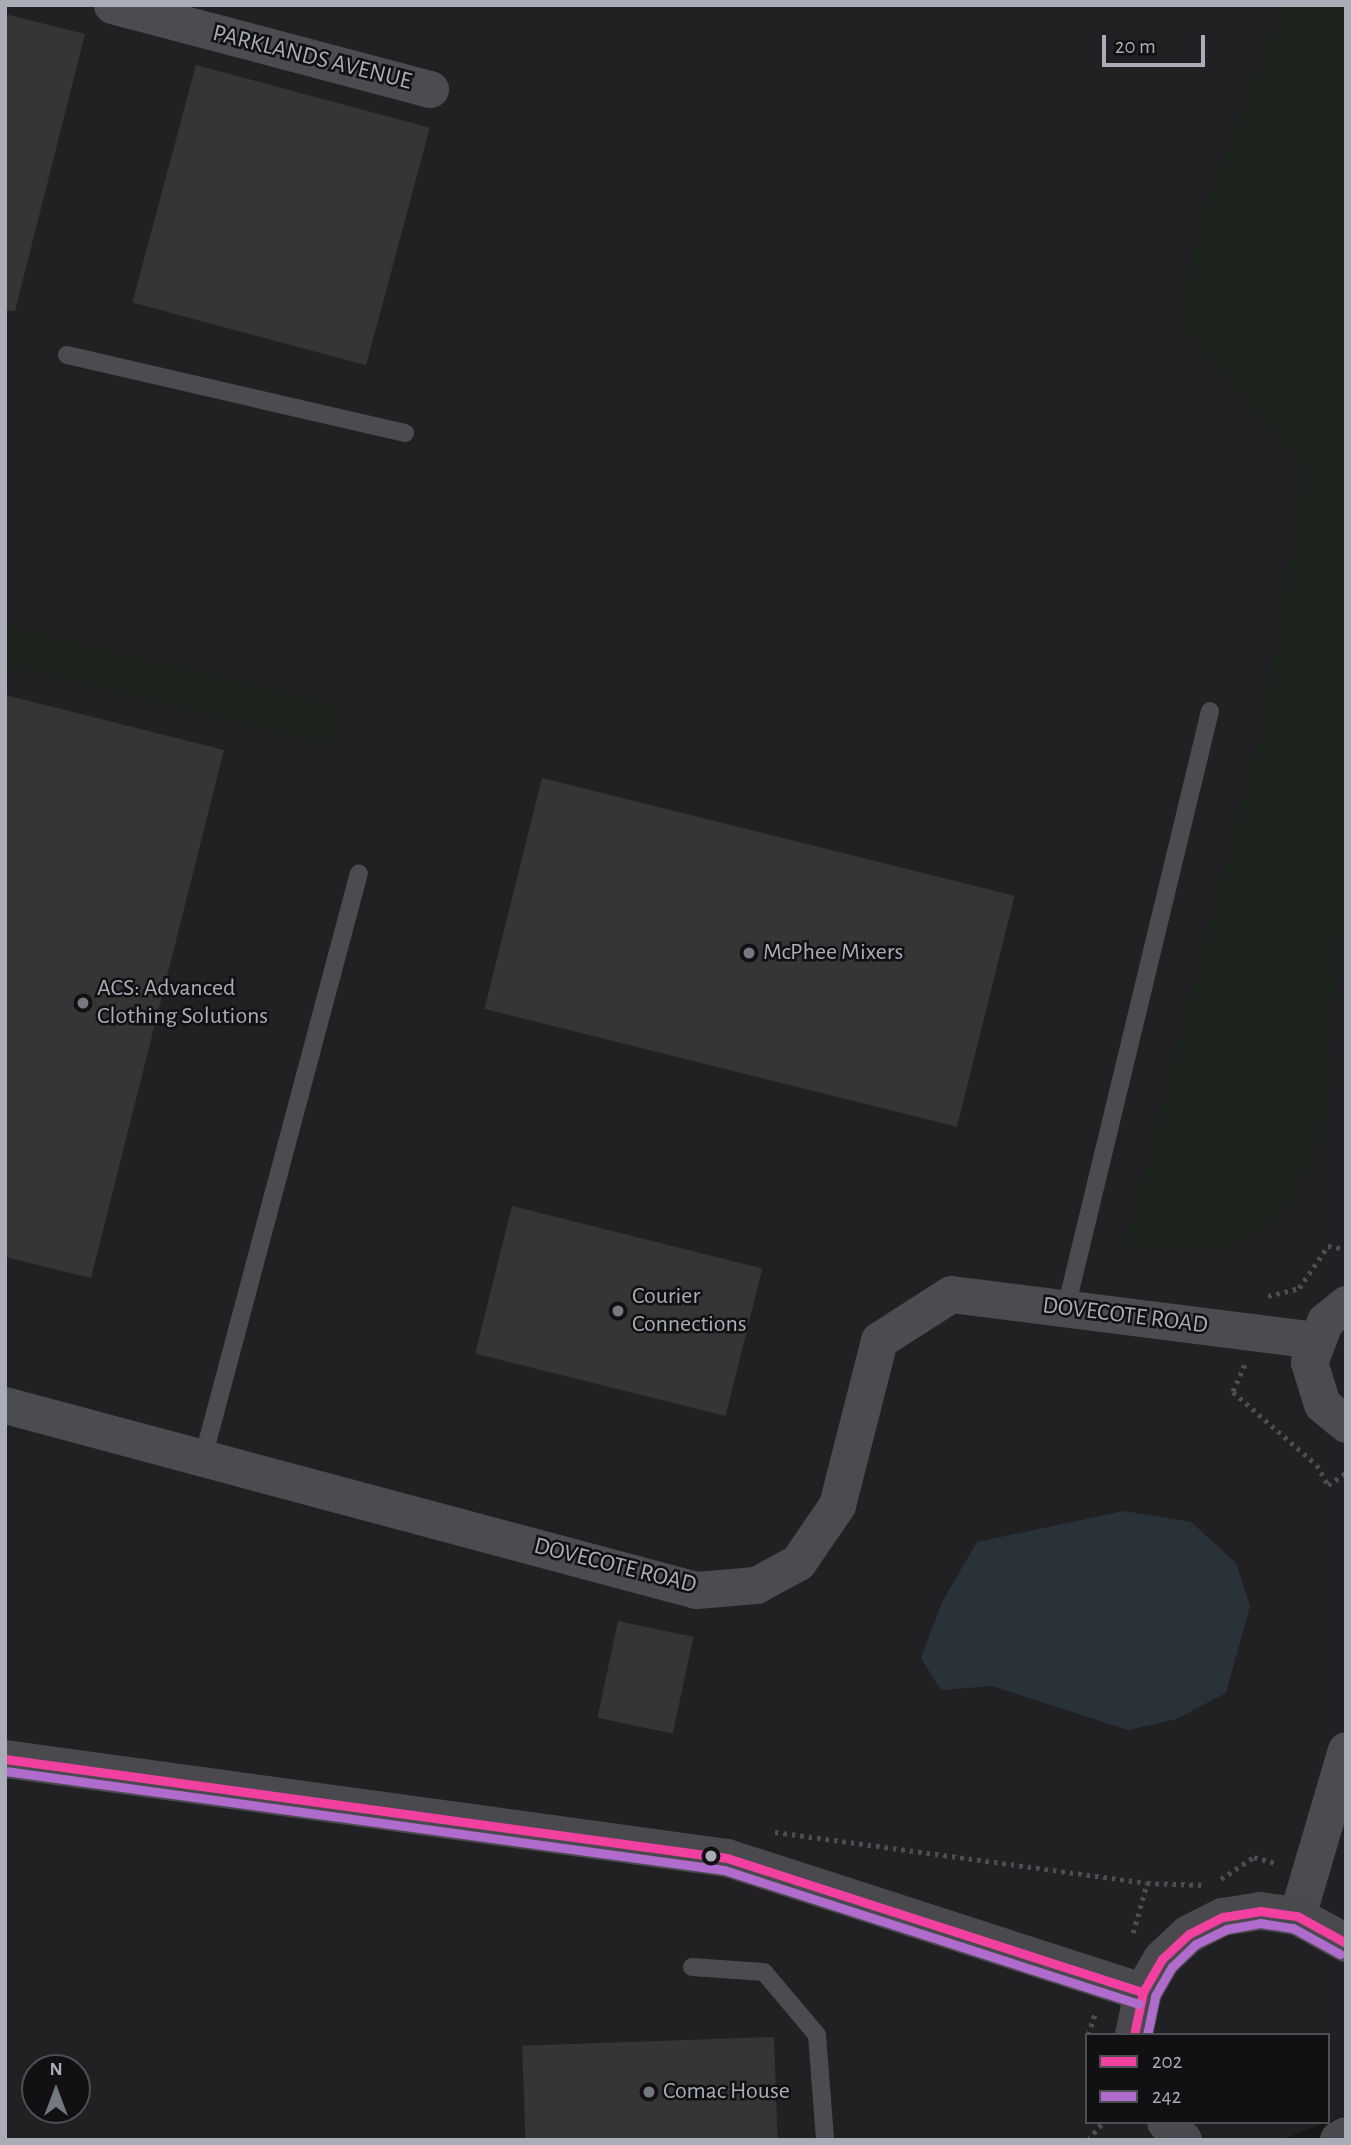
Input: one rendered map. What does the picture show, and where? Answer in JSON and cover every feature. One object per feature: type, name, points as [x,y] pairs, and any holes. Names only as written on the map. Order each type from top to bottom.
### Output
[{"type":"street","name":"PARKLANDS AVENUE","points":[[112,5],[430,89]]},
{"type":"street","name":"DOVECOTE ROAD","points":[[5,1405],[696,1590],[756,1585],[798,1562],[837,1505],[879,1340],[951,1294],[1314,1340]]},
{"type":"street","points":[[1346,1304],[1325,1321],[1314,1340],[1312,1384],[1322,1404],[1346,1424]]},
{"type":"street","points":[[1297,1916],[1346,1750]]},
{"type":"street","points":[[5,1759],[727,1858],[1143,1992]]},
{"type":"street","points":[[1134,2033],[1143,1992],[1162,1959],[1189,1934],[1223,1917],[1260,1911],[1297,1916],[1346,1943]]},
{"type":"street","points":[[1339,2140],[1346,2136]]},
{"type":"lane","points":[[67,355],[405,433]]},
{"type":"lane","points":[[1066,1308],[1210,711]]},
{"type":"lane","points":[[203,1458],[359,873]]},
{"type":"lane","points":[[692,1967],[764,1972],[817,2035],[825,2140]]},
{"type":"path","points":[[1346,1248],[1328,1246],[1299,1288],[1261,1297],[1261,1333],[1233,1392],[1317,1465],[1328,1485],[1346,1473]]},
{"type":"path","points":[[1088,2140],[1101,2124]]},
{"type":"shaded area","points":[[5,5],[1346,5],[1346,2115],[1330,2121],[1330,2033],[1085,2033],[1085,2124],[1322,2124],[1280,2140],[5,2140]]},
{"type":"shaded area","points":[[1282,5],[1346,5],[1346,875],[1322,1141],[1284,1215],[1229,1248],[1122,1252],[1262,722],[1304,468],[1180,324],[1198,223]]},
{"type":"shaded area","points":[[5,624],[339,707],[329,746],[5,665]]},
{"type":"shaded area","points":[[1124,1511],[1191,1522],[1236,1563],[1250,1606],[1226,1693],[1176,1719],[1128,1730],[992,1686],[941,1690],[921,1658],[942,1602],[977,1542]]},
{"type":"building","points":[[5,14],[85,34],[15,311],[5,310]]},
{"type":"building","points":[[196,65],[430,128],[366,365],[132,303]]},
{"type":"building","name":"ACS: Advanced Clothing Solutions","points":[[5,695],[224,750],[91,1278],[5,1257]]},
{"type":"building","name":"McPhee Mixers","points":[[542,778],[1015,896],[957,1127],[484,1009]]},
{"type":"building","name":"Courier Connections","points":[[512,1206],[762,1268],[726,1416],[475,1353]]},
{"type":"building","points":[[618,1621],[693,1637],[673,1734],[597,1718]]},
{"type":"building","name":"Comac House","points":[[774,2037],[778,2140],[525,2140],[522,2046]]},
{"type":"transit line","name":"202","points":[[5,1759],[727,1858],[1143,1992]]},
{"type":"transit line","name":"242","points":[[5,1771],[724,1870],[1139,2004]]},
{"type":"transit line","name":"202","points":[[1134,2033],[1143,1992],[1162,1959],[1189,1934],[1223,1917],[1260,1911],[1297,1916],[1346,1943]]},
{"type":"transit line","name":"242","points":[[1147,2033],[1155,1996],[1172,1967],[1196,1944],[1227,1929],[1260,1923],[1293,1928],[1340,1954]]},
{"type":"place","name":"McPhee Mixers","points":[[749,953]]},
{"type":"place","name":"ACS: Advanced Clothing Solutions","points":[[83,1003]]},
{"type":"place","name":"Courier Connections","points":[[618,1311]]},
{"type":"place","name":"Comac House","points":[[649,2092]]}]
